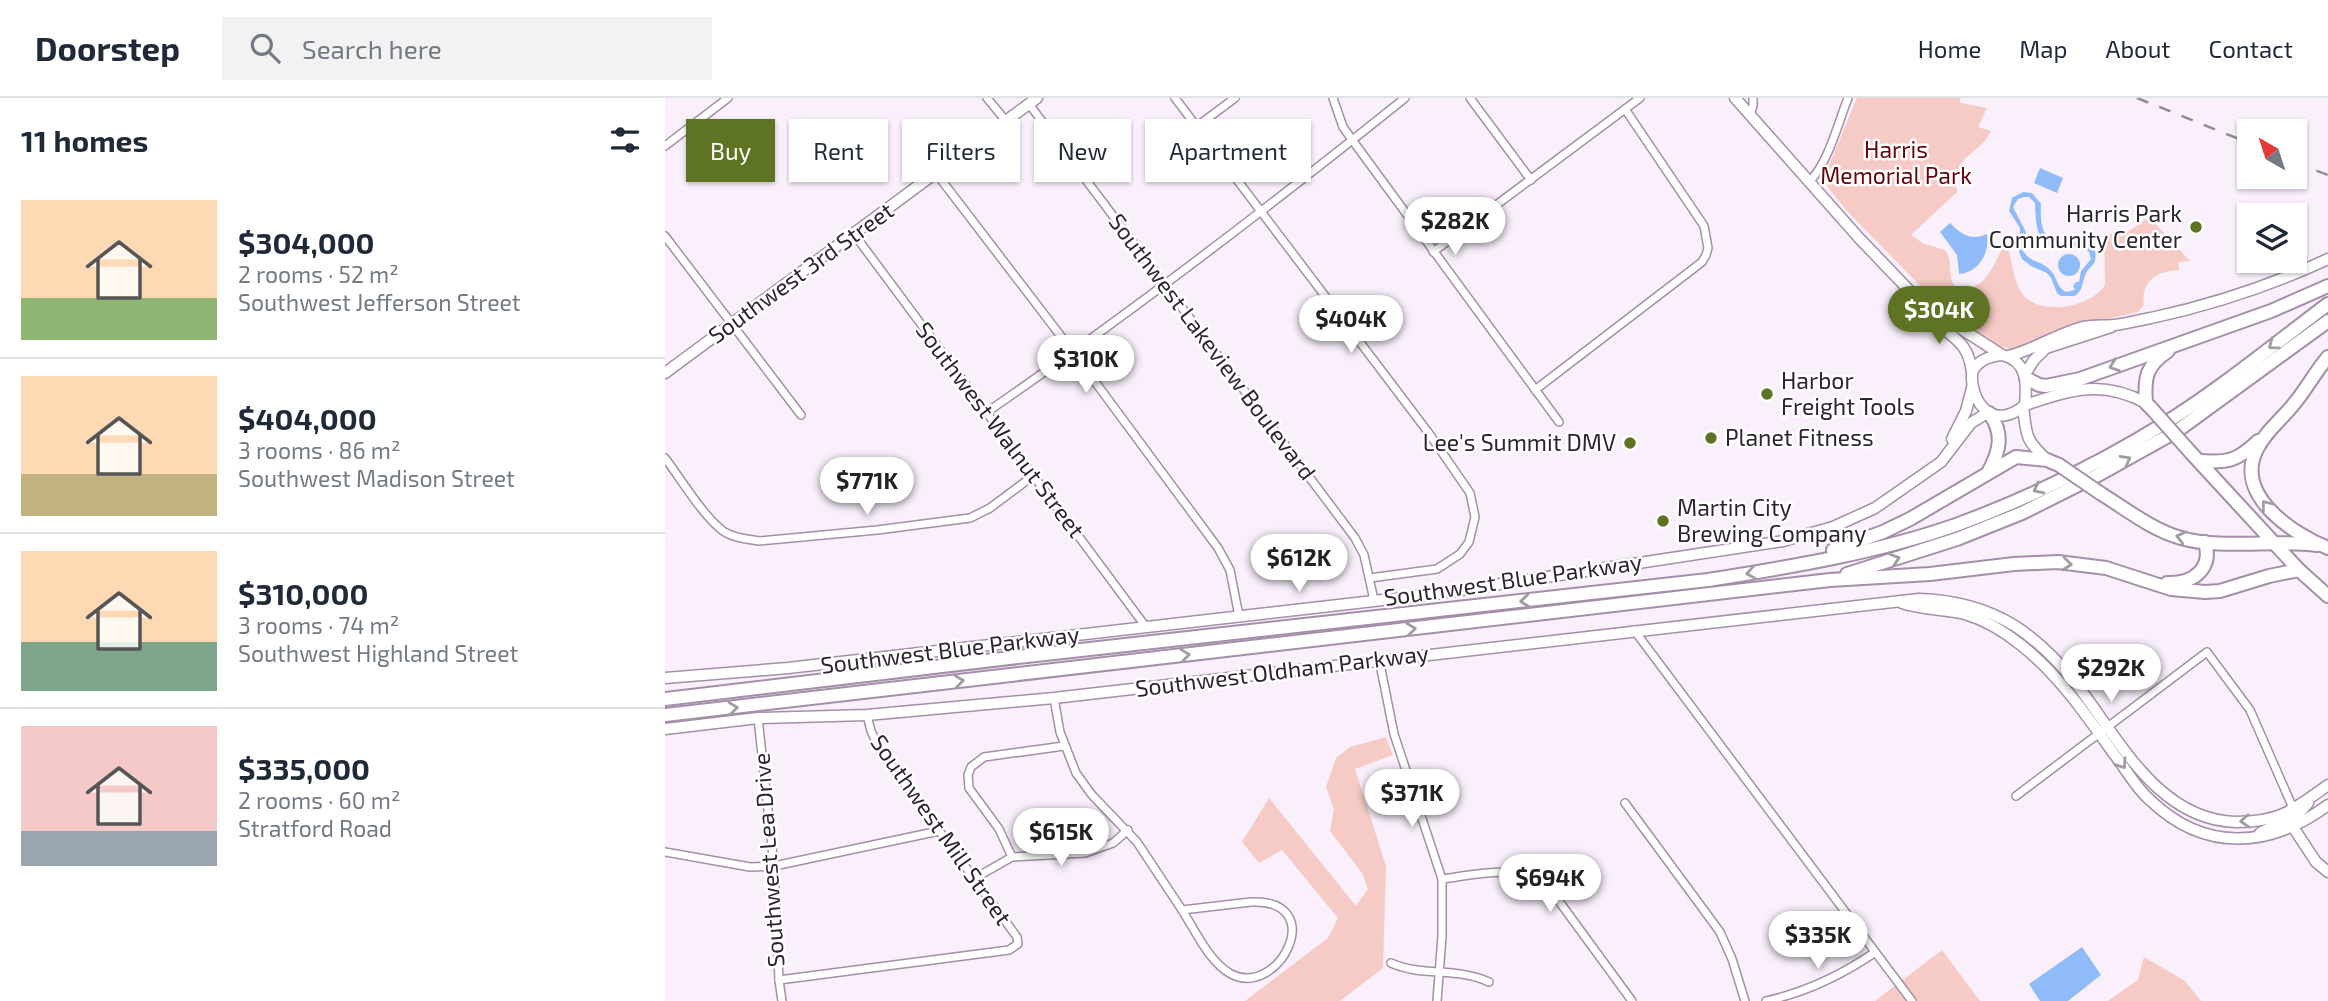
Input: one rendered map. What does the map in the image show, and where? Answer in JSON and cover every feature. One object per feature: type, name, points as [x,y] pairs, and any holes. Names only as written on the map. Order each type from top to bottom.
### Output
[{"type":"highway","points":[[2025,376],[2039,385],[2056,385],[2271,311],[2328,286]]},
{"type":"highway","points":[[665,699],[1708,580],[1787,567],[1879,547],[1954,525],[2017,500],[2089,465],[2170,420],[2328,304]]},
{"type":"highway","points":[[1830,580],[1957,539],[2022,513],[2098,475],[2177,431],[2328,321]]},
{"type":"highway","points":[[2179,344],[2153,363],[2145,382],[2149,406],[2273,543],[2328,596]]},
{"type":"highway","points":[[2324,547],[2271,512],[2259,496],[2252,468],[2257,450],[2328,357]]},
{"type":"highway","points":[[1988,413],[1998,426],[2000,441],[1988,473]]},
{"type":"highway","points":[[2196,457],[2224,462],[2232,460],[2243,455],[2271,430]]},
{"type":"highway","points":[[1787,567],[1884,532],[1942,503],[2016,457],[2053,462],[2162,531],[2182,538],[2205,542],[2302,543],[2324,547]]},
{"type":"highway","points":[[2149,583],[2177,584],[2198,574],[2207,558],[2205,542]]},
{"type":"highway","points":[[665,715],[1830,580],[2058,562],[2106,568],[2186,592],[2220,591],[2299,570]]},
{"type":"street","points":[[665,146],[728,98]]},
{"type":"street","points":[[987,98],[1004,119]]},
{"type":"street","points":[[1175,98],[1190,119]]},
{"type":"street","points":[[1207,119],[1235,98]]},
{"type":"street","points":[[1333,98],[1343,127],[1559,422]]},
{"type":"street","points":[[987,412],[1261,213],[1405,98]]},
{"type":"street","points":[[1470,98],[1531,180]]},
{"type":"street","points":[[1433,252],[1640,98]]},
{"type":"street","points":[[1735,98],[1943,329],[1963,345],[1970,357],[1972,388],[1976,400],[1988,413],[2004,415],[2068,393],[2099,388],[2122,392],[2149,406]]},
{"type":"street","points":[[1750,115],[1753,98]]},
{"type":"street","points":[[1809,182],[1817,175],[1848,98]]},
{"type":"street","name":"Southwest 3rd Street","points":[[1009,119],[1033,101]]},
{"type":"street","name":"Southwest Lakeview Boulevard","points":[[1033,101],[1165,285],[1355,538],[1364,555],[1374,600]]},
{"type":"street","points":[[1535,390],[1665,292],[1694,269],[1706,255],[1707,238],[1704,226],[1625,109]]},
{"type":"street","name":"Southwest 3rd Street","points":[[665,373],[924,182]]},
{"type":"street","points":[[943,182],[1218,548],[1230,569],[1239,616]]},
{"type":"street","points":[[1238,182],[1428,432],[1461,478],[1472,499],[1475,517],[1473,530],[1469,542],[1460,554],[1437,569],[1370,578]]},
{"type":"street","name":"Southwest Walnut Street","points":[[854,234],[1146,627]]},
{"type":"street","points":[[665,236],[801,415]]},
{"type":"street","points":[[2025,376],[2034,360],[2046,348],[2114,325],[2222,299],[2304,270],[2328,258]]},
{"type":"street","points":[[1929,311],[2021,367],[2025,376],[2027,438],[2053,462]]},
{"type":"street","points":[[1972,372],[1986,359],[2029,350],[2062,333],[2094,324],[2114,325]]},
{"type":"street","name":"Southwest Blue Parkway","points":[[1926,472],[1958,429],[1972,388]]},
{"type":"street","name":"Southwest Blue Parkway","points":[[665,678],[788,668],[1436,594],[1783,541],[1833,527],[1875,508],[1941,461],[1971,423],[1988,413]]},
{"type":"street","points":[[665,458],[710,519],[724,532],[759,541],[969,518],[990,508],[1034,474]]},
{"type":"street","name":"Southwest Oldham Parkway","points":[[665,729],[758,718],[867,715],[1054,698],[1899,602],[1916,608],[1966,615],[1992,625],[2024,640],[2062,667],[2128,753],[2164,794],[2199,816],[2242,822],[2269,818],[2293,808],[2328,785]]},
{"type":"street","points":[[1634,630],[1912,1001]]},
{"type":"street","name":"Southwest Oldham Parkway","points":[[2024,640],[2035,657],[2100,734],[2139,789],[2166,813],[2198,831],[2214,836],[2250,838],[2275,834],[2293,827],[2328,805]]},
{"type":"street","points":[[2016,796],[2207,652],[2250,709],[2293,808],[2284,821],[2250,838]]},
{"type":"street","points":[[1379,659],[1394,734],[1442,878],[1443,926],[1437,1001]]},
{"type":"street","points":[[1054,698],[1064,746],[1076,773],[1092,795],[1128,830],[1218,964],[1238,977],[1256,977],[1280,961],[1292,942],[1291,922],[1276,905],[1266,902],[1182,910]]},
{"type":"street","name":"Southwest Mill Street","points":[[779,980],[1009,950],[1018,944],[1017,937],[880,750],[867,715]]},
{"type":"street","name":"Southwest Lea Drive","points":[[758,718],[774,866],[782,1001]]},
{"type":"street","points":[[1012,857],[999,829],[969,788],[968,775],[971,767],[984,757],[1064,746]]},
{"type":"street","points":[[2316,794],[2297,815],[2293,827],[2311,856],[2328,872]]},
{"type":"street","points":[[1625,803],[1720,932],[1733,959],[1745,1001]]},
{"type":"street","points":[[975,878],[1012,857],[1085,853],[1113,843],[1128,830]]},
{"type":"street","points":[[665,852],[750,867],[774,866],[939,831]]},
{"type":"street","points":[[1442,878],[1508,872],[1521,873],[1540,881],[1553,893],[1632,1001]]},
{"type":"street","points":[[1766,1001],[1828,982],[1874,953]]},
{"type":"street","points":[[1391,963],[1403,968],[1474,975],[1489,982]]},
{"type":"green space","name":"Harris Memorial Park","points":[[1857,98],[1960,98],[1960,103],[1987,108],[1978,127],[1991,131],[1958,170],[1957,192],[1911,235],[1924,244],[1945,250],[1949,258],[1952,281],[1957,287],[1973,287],[1985,279],[2004,246],[2008,248],[2020,291],[2032,302],[2054,307],[2089,299],[2105,285],[2104,233],[2122,236],[2149,217],[2190,261],[2178,262],[2179,270],[2152,279],[2145,290],[2144,305],[2138,312],[2060,329],[2036,343],[2014,350],[2000,346],[1941,307],[1846,210],[1827,186],[1826,172]]},
{"type":"green space","points":[[1386,737],[1393,755],[1355,769],[1386,866],[1383,968],[1340,1001],[1245,1001],[1328,938],[1338,918],[1282,850],[1259,863],[1242,842],[1269,798],[1356,906],[1368,889],[1362,873],[1330,831],[1334,809],[1326,787],[1336,758],[1350,747]]},
{"type":"green space","points":[[1942,950],[1980,1001],[1875,1001]]},
{"type":"green space","points":[[2144,957],[2185,981],[2201,1001],[2108,1001],[2138,980]]},
{"type":"water","points":[[2040,168],[2063,178],[2057,193],[2034,183]]},
{"type":"water","points":[[2023,192],[2032,193],[2041,204],[2042,224],[2046,235],[2056,242],[2085,242],[2095,250],[2094,263],[2075,296],[2061,296],[2047,273],[2022,259],[2019,252],[2020,228],[2009,211],[2012,198]],"holes":[[[2029,197],[2035,203],[2037,227],[2043,240],[2055,247],[2082,246],[2089,252],[2091,259],[2081,271],[2079,282],[2073,286],[2075,290],[2063,290],[2050,270],[2023,251],[2026,232],[2013,207],[2018,199]]]},
{"type":"water","points":[[1950,223],[1967,236],[1987,234],[1987,248],[1982,260],[1966,273],[1959,274],[1957,255],[1940,232]]},
{"type":"water","points":[[2069,254],[2077,257],[2080,265],[2077,273],[2069,276],[2061,273],[2058,265],[2061,257]]},
{"type":"water","points":[[2082,947],[2101,975],[2068,1001],[2040,1001],[2029,984]]},
{"type":"railway","points":[[2137,98],[2237,138]]},
{"type":"railway","points":[[2307,167],[2328,175]]},
{"type":"place","name":"Harris Park Community Center","points":[[2196,227]]},
{"type":"place","name":"Harbor Freight Tools","points":[[1767,394]]},
{"type":"place","name":"Planet Fitness","points":[[1711,438]]},
{"type":"place","name":"Lee's Summit DMV","points":[[1630,443]]},
{"type":"place","name":"Martin City Brewing Company","points":[[1663,521]]}]
